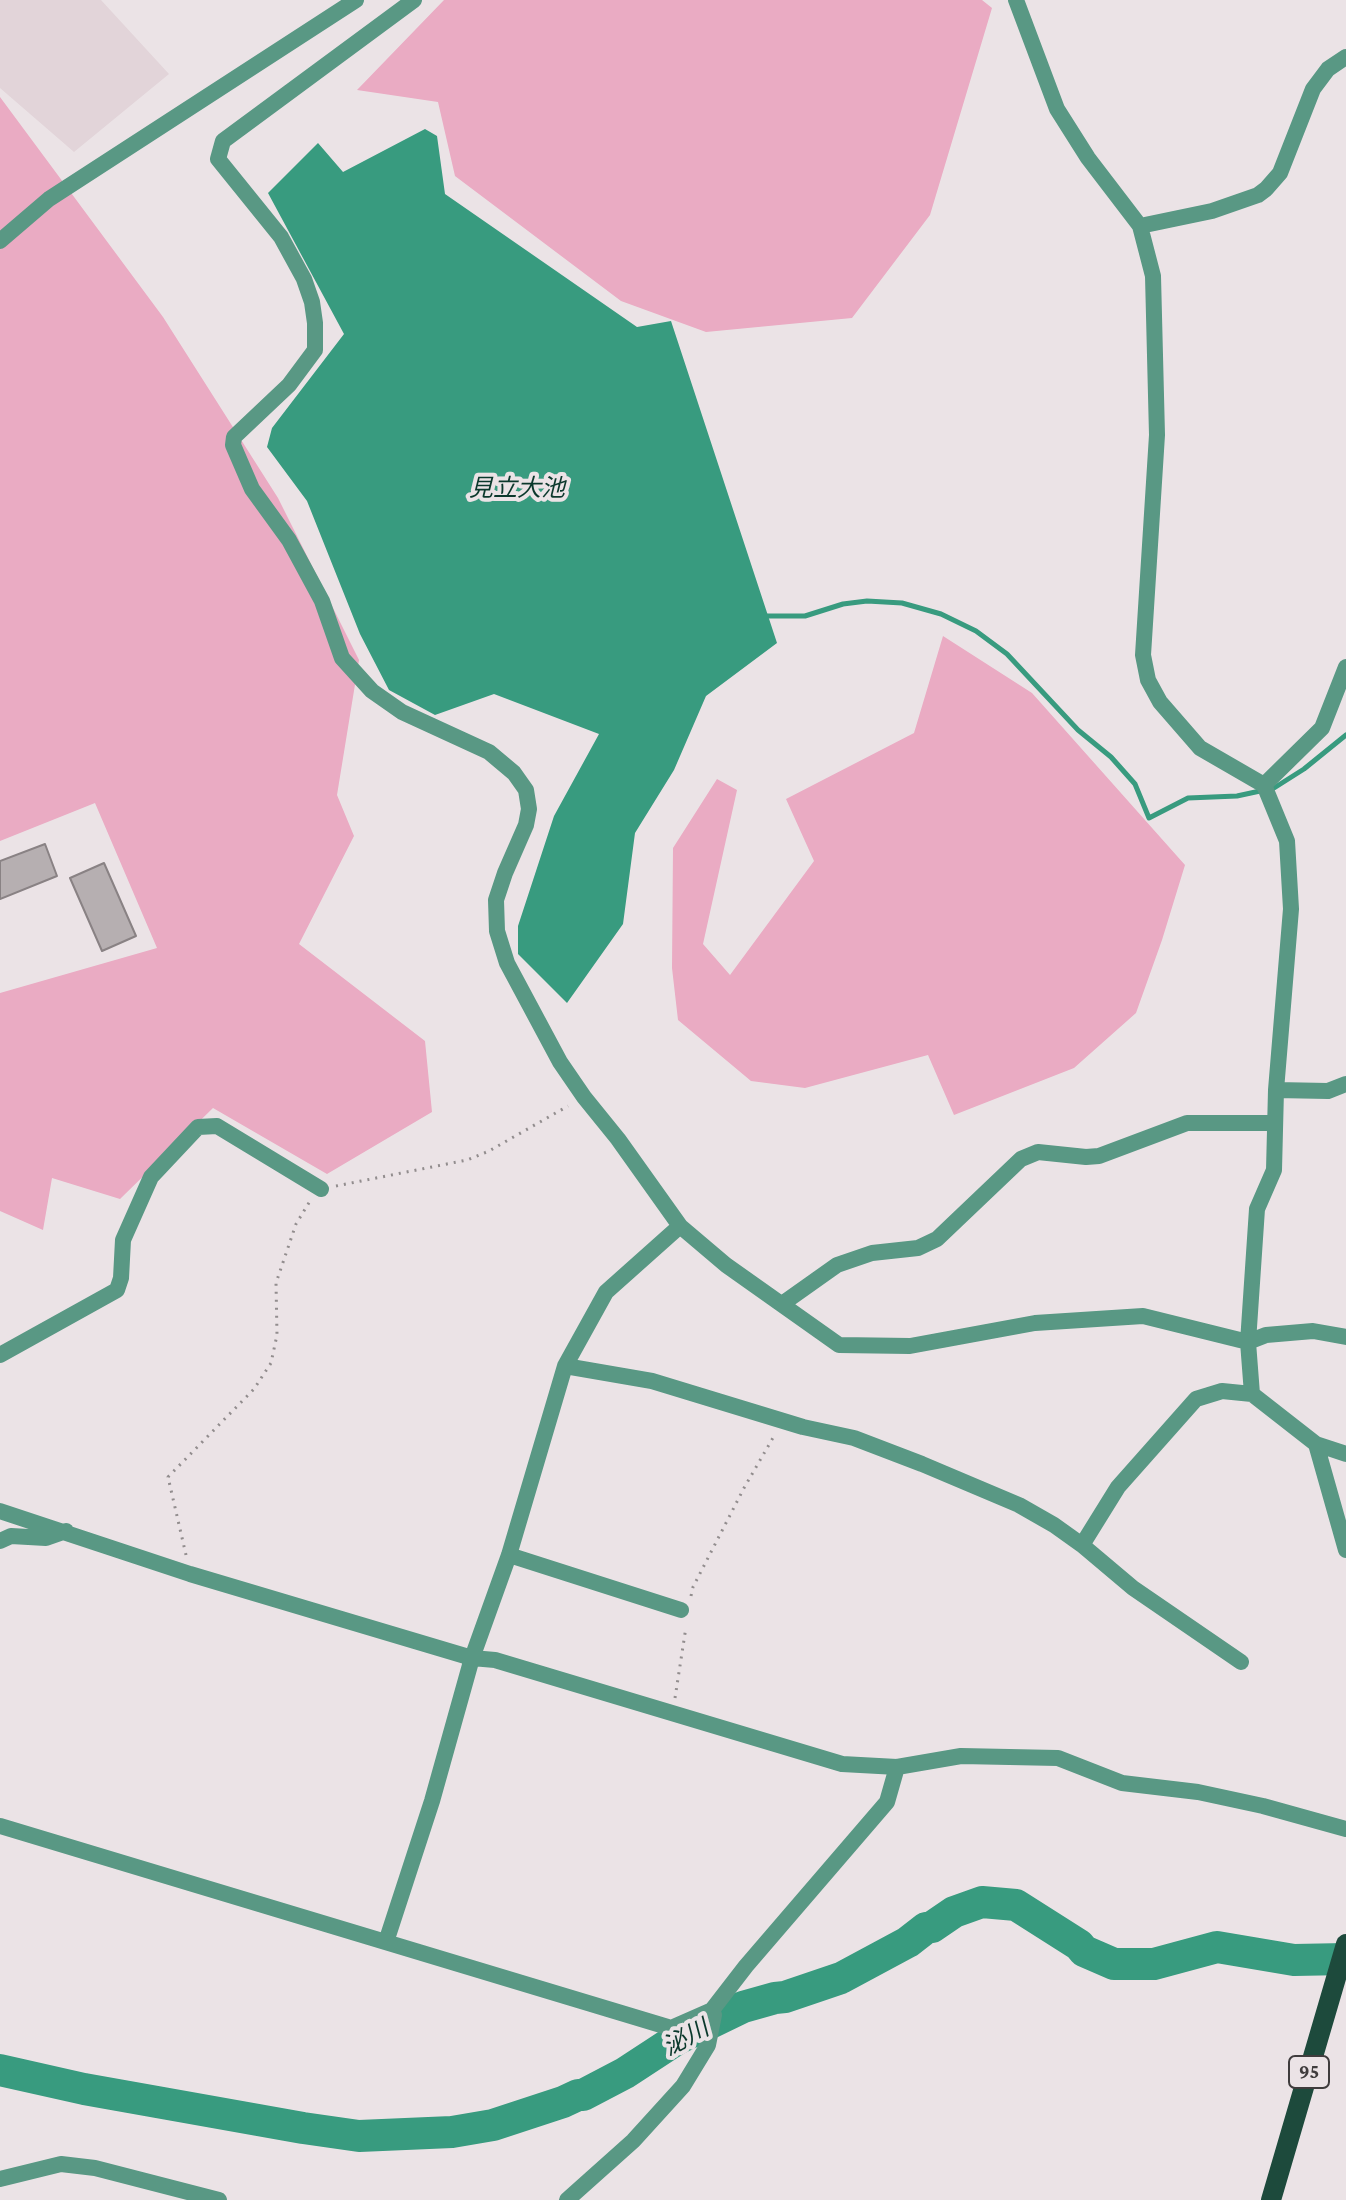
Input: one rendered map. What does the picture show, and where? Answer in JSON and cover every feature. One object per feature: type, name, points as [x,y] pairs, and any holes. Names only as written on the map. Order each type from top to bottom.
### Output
[{"type":"main road","name":"95","points":[[1271,2200],[1340,1987],[1346,1944]]},
{"type":"street","points":[[0,241],[49,199],[356,0]]},
{"type":"street","points":[[414,0],[223,141],[218,159],[281,237],[304,279],[315,323],[315,350],[289,385],[234,437],[233,445],[252,489],[289,540],[322,601],[342,658],[372,691],[402,712],[489,752],[514,773],[526,790],[529,809],[526,825],[496,900],[497,931],[507,963],[534,1017],[584,1097],[680,1226],[726,1265],[839,1345],[910,1346],[1035,1323],[1143,1316],[1248,1342],[1266,1335],[1313,1331],[1346,1337]]},
{"type":"street","points":[[1016,0],[1057,109],[1088,158],[1140,226],[1153,276],[1157,435],[1143,655],[1148,680],[1160,702],[1200,748],[1264,785],[1287,841],[1291,909],[1276,1090],[1274,1170],[1257,1209],[1248,1342],[1252,1394]]},
{"type":"street","points":[[1140,226],[1212,211],[1258,195],[1266,189],[1280,173],[1313,89],[1328,69],[1346,57]]},
{"type":"street","points":[[1264,785],[1322,728],[1346,667]]},
{"type":"street","points":[[1276,1090],[1328,1091],[1346,1084]]},
{"type":"street","points":[[782,1304],[837,1265],[872,1253],[918,1248],[937,1239],[1021,1159],[1038,1152],[1099,1156],[1187,1123],[1275,1123]]},
{"type":"street","points":[[0,1355],[117,1290],[121,1278],[123,1240],[151,1177],[198,1127],[217,1126],[321,1189]]},
{"type":"street","points":[[386,1942],[432,1801],[472,1658],[509,1555],[565,1366],[606,1292],[680,1226]]},
{"type":"street","points":[[565,1366],[652,1381],[803,1427],[854,1438],[1019,1505],[1054,1525],[1133,1588],[1241,1662]]},
{"type":"street","points":[[1082,1545],[1118,1487],[1196,1399],[1222,1391],[1252,1394],[1316,1444],[1346,1454]]},
{"type":"street","points":[[1316,1444],[1346,1550]]},
{"type":"street","points":[[0,1511],[190,1574],[472,1658],[495,1660],[842,1764],[897,1767],[961,1756],[1058,1758],[1122,1783],[1198,1792],[1346,1829]]},
{"type":"street","points":[[0,1541],[11,1536],[46,1538],[66,1531]]},
{"type":"street","points":[[509,1555],[686,1610]]},
{"type":"street","points":[[567,2200],[633,2141],[683,2086],[708,2045],[713,2013],[746,1966],[887,1802],[897,1767]]},
{"type":"street","points":[[0,1826],[671,2028],[713,2013]]},
{"type":"street","points":[[0,2179],[61,2164],[84,2166],[219,2200]]},
{"type":"path","points":[[190,1574],[168,1477],[254,1389],[271,1363],[277,1335],[276,1283],[296,1224],[307,1203],[321,1189],[467,1160],[489,1151],[584,1097]]},
{"type":"path","points":[[673,1714],[686,1610],[693,1587],[773,1437]]},
{"type":"shaded area","points":[[0,0],[101,0],[169,74],[74,152],[0,88]]},
{"type":"shaded area","points":[[444,0],[982,0],[992,8],[930,215],[852,318],[706,332],[621,301],[455,176],[438,102],[357,90]]},
{"type":"shaded area","points":[[0,97],[163,317],[278,498],[359,660],[337,795],[354,836],[299,944],[425,1041],[432,1112],[327,1174],[213,1108],[120,1199],[52,1178],[43,1230],[0,1211],[0,993],[157,948],[95,803],[0,841]]},
{"type":"shaded area","points":[[943,636],[1032,693],[1185,865],[1136,1013],[1074,1068],[954,1115],[928,1055],[805,1088],[751,1081],[678,1020],[672,968],[673,848],[717,779],[737,790],[703,944],[730,975],[814,861],[786,799],[914,733]]},
{"type":"water","name":"見立大池","points":[[425,129],[437,136],[445,194],[637,327],[671,321],[777,643],[706,696],[674,770],[635,833],[623,924],[567,1003],[518,954],[518,926],[554,816],[599,734],[494,694],[435,715],[389,690],[360,634],[307,501],[267,447],[272,428],[344,334],[268,193],[318,143],[343,172]]},
{"type":"building","points":[[45,844],[57,876],[0,899],[0,861]]},
{"type":"building","points":[[104,863],[136,936],[102,951],[70,878]]},
{"type":"waterway","points":[[763,616],[805,616],[843,604],[867,601],[902,603],[941,614],[976,631],[1007,654],[1078,730],[1111,757],[1135,784],[1149,818],[1188,798],[1237,796],[1274,788],[1304,769],[1346,735]]},
{"type":"waterway","name":"泌川","points":[[0,2070],[84,2089],[359,2136],[452,2132],[493,2125],[583,2095],[625,2073],[677,2039],[743,2007],[841,1978],[908,1942],[954,1912],[982,1902],[1016,1905],[1084,1951],[1114,1964],[1154,1964],[1217,1947],[1294,1960],[1346,1959]]}]
